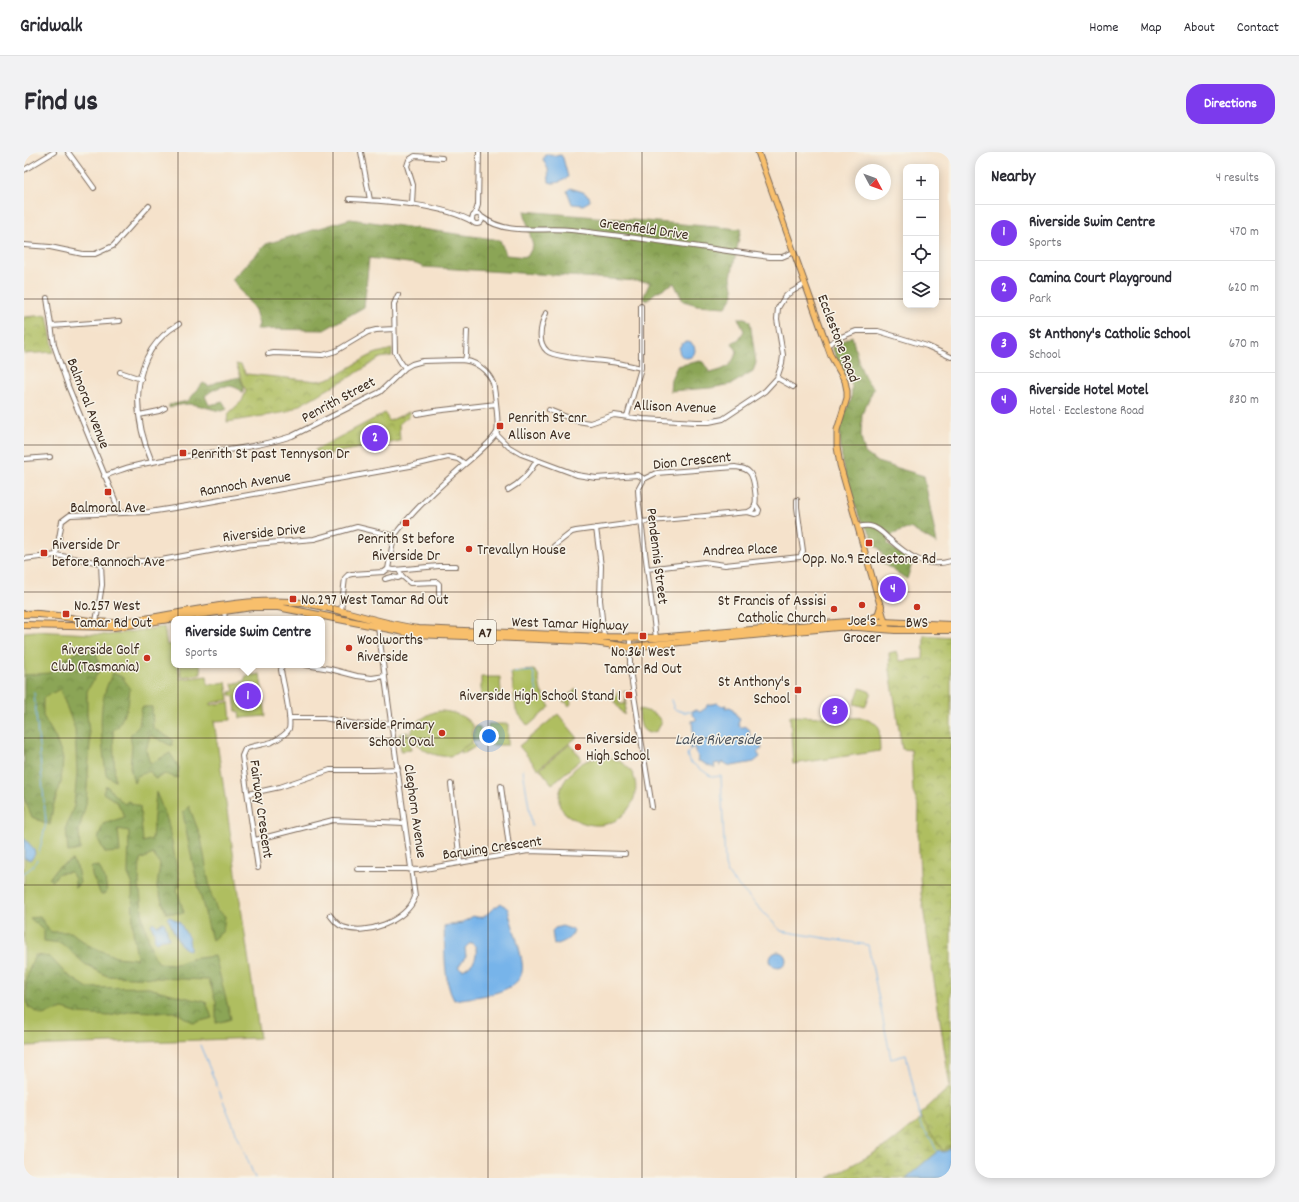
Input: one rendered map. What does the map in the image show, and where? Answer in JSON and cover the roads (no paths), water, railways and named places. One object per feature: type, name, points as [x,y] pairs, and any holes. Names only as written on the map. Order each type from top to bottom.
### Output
[{"type":"highway","name":"West Tamar Highway","points":[[24,614],[50,614],[96,622],[115,623],[261,602],[292,602],[341,611],[396,625],[419,629],[630,638],[656,638],[862,621],[951,625]]},
{"type":"highway","points":[[862,621],[878,617],[881,606]]},
{"type":"highway","name":"West Tamar Highway","points":[[192,616],[252,608],[278,607],[321,616]]},
{"type":"highway","points":[[340,620],[341,611]]},
{"type":"highway","name":"West Tamar Highway","points":[[325,617],[424,635],[586,641],[629,647],[838,627],[951,630]]},
{"type":"highway","name":"West Tamar Highway","points":[[24,625],[114,628],[171,619]]},
{"type":"main road","name":"Ecclestone Road","points":[[758,152],[831,356],[847,387],[847,398],[837,430],[837,447],[845,487],[887,629]]},
{"type":"street","points":[[24,170],[54,152]]},
{"type":"street","points":[[68,152],[94,188]]},
{"type":"street","points":[[361,152],[370,200]]},
{"type":"street","points":[[473,222],[472,218],[475,215],[478,205],[480,152]]},
{"type":"street","points":[[412,205],[413,185],[407,170],[407,163],[415,156],[442,158]]},
{"type":"street","points":[[349,199],[412,205],[464,216],[479,214],[482,217]]},
{"type":"street","points":[[464,216],[479,224],[482,222],[478,205]]},
{"type":"street","points":[[24,245],[50,247],[83,254],[95,254],[113,246],[149,206]]},
{"type":"street","name":"Greenfield Drive","points":[[482,217],[489,222],[522,229],[570,229],[770,257],[782,257],[794,252]]},
{"type":"street","name":"Greenfield Drive","points":[[479,224],[489,222]]},
{"type":"street","name":"Allison Avenue","points":[[548,410],[577,421],[590,423],[614,415],[643,419],[716,421],[730,416],[765,391],[777,378],[783,355],[777,319],[778,308],[788,294],[805,284]]},
{"type":"street","points":[[398,295],[394,304],[394,329],[397,357],[405,368]]},
{"type":"street","name":"Balmoral Avenue","points":[[47,298],[54,345],[68,386],[119,512]]},
{"type":"street","points":[[627,416],[641,368],[641,306]]},
{"type":"street","points":[[546,313],[543,321],[541,339],[544,347],[550,353],[560,356],[613,362],[641,368]]},
{"type":"street","points":[[51,326],[120,321]]},
{"type":"street","points":[[152,462],[145,446],[137,400],[141,379],[155,344],[162,336],[179,324]]},
{"type":"street","points":[[268,354],[323,355],[336,351],[368,332],[394,329]]},
{"type":"street","points":[[388,569],[394,536],[412,514],[496,434],[498,425],[493,384],[488,375],[478,366],[465,360],[467,331]]},
{"type":"street","points":[[827,345],[856,331],[878,331],[927,346],[951,357]]},
{"type":"street","name":"Penrith Street","points":[[104,476],[129,467],[152,462],[281,440],[380,392],[405,368],[412,364],[423,361],[465,360]]},
{"type":"street","points":[[120,372],[141,379]]},
{"type":"street","points":[[777,378],[793,387]]},
{"type":"street","points":[[417,414],[434,410],[496,404]]},
{"type":"street","points":[[139,415],[159,411],[165,408]]},
{"type":"street","name":"Dion Crescent","points":[[496,434],[509,447],[521,454],[570,473],[583,476],[596,478],[638,475],[644,479],[656,473],[742,468],[749,472],[753,479],[756,504],[752,510],[748,512],[641,522],[572,532],[554,546]]},
{"type":"street","points":[[24,459],[50,457]]},
{"type":"street","name":"Rannoch Avenue","points":[[56,555],[62,521],[66,517],[73,514],[149,512],[410,466],[448,457],[458,459],[465,464]]},
{"type":"street","points":[[508,490],[527,476],[538,460]]},
{"type":"street","name":"Pendennis Street","points":[[644,479],[638,490],[656,638]]},
{"type":"street","name":"Andrea Place","points":[[647,569],[704,562],[725,565],[800,557],[803,551],[797,507],[798,500]]},
{"type":"street","points":[[858,528],[868,525],[876,528],[902,550],[931,564],[951,561]]},
{"type":"street","name":"Riverside Drive","points":[[24,559],[56,555],[101,563],[161,560],[242,546],[314,539],[356,527],[394,536]]},
{"type":"street","points":[[596,528],[601,566],[600,600],[604,637]]},
{"type":"street","points":[[96,622],[102,585],[101,563]]},
{"type":"street","points":[[341,611],[344,580],[346,576],[384,572],[388,569],[399,570],[456,566]]},
{"type":"street","points":[[399,570],[402,576],[410,582],[437,582],[439,584],[439,594]]},
{"type":"street","points":[[385,579],[392,577],[398,578],[402,576]]},
{"type":"street","points":[[224,611],[225,616]]},
{"type":"street","name":"Cleghorn Avenue","points":[[330,914],[338,925],[349,929],[380,926],[399,917],[409,909],[415,897],[378,627]]},
{"type":"street","points":[[630,638],[629,647],[631,677],[652,807]]},
{"type":"street","name":"Fairway Crescent","points":[[258,868],[242,756],[243,752],[248,747],[264,745],[279,738],[289,728],[282,668]]},
{"type":"street","points":[[321,668],[372,678],[385,676]]},
{"type":"street","points":[[289,718],[324,718],[361,725],[392,723]]},
{"type":"street","points":[[248,794],[280,787],[330,770],[398,769]]},
{"type":"street","points":[[451,784],[460,862]]},
{"type":"street","points":[[501,786],[510,854]]},
{"type":"street","points":[[254,840],[333,820],[405,823]]},
{"type":"street","name":"Barwing Crescent","points":[[358,869],[419,870],[510,854],[539,851],[625,854]]},
{"type":"water","points":[[550,154],[554,156],[561,155],[563,158],[568,177],[564,180],[554,183],[549,182],[548,169],[543,160],[545,155]]},
{"type":"water","points":[[570,188],[583,192],[589,196],[590,201],[583,205],[572,204],[567,191]]},
{"type":"water","points":[[687,342],[693,344],[695,350],[693,356],[687,358],[681,356],[679,350],[681,344]]},
{"type":"water","points":[[251,690],[254,708],[247,709],[244,692]]},
{"type":"water","name":"Lake Riverside","points":[[718,703],[721,706],[726,705],[725,708],[732,708],[740,719],[738,724],[740,727],[745,726],[750,730],[749,733],[751,738],[759,740],[762,749],[757,752],[760,757],[754,762],[732,766],[723,762],[721,766],[719,763],[714,764],[715,768],[698,761],[699,758],[694,746],[690,749],[689,748],[694,741],[692,721],[696,720],[692,711],[696,710],[700,712],[706,708],[707,705]]},
{"type":"water","points":[[24,838],[34,849],[35,854],[31,860],[24,858]]},
{"type":"water","points":[[501,903],[508,909],[522,959],[522,972],[518,980],[512,986],[503,990],[493,994],[454,1000],[450,993],[446,974],[444,926],[462,923],[473,916],[483,917]],"holes":[[[472,943],[476,947],[474,961],[463,970],[458,967],[466,956],[465,948]]]},
{"type":"water","points":[[169,916],[180,923],[189,939],[190,950],[181,945],[178,941],[167,918]]},
{"type":"water","points":[[153,922],[157,926],[163,922],[165,924],[169,939],[162,939],[157,942],[155,941],[154,931],[151,925]]},
{"type":"water","points":[[562,926],[574,930],[573,933],[566,940],[554,945],[552,931],[555,928]]},
{"type":"water","points":[[778,952],[784,954],[786,960],[784,966],[778,968],[772,966],[770,960],[772,954]]},
{"type":"water","points":[[951,1148],[951,1178],[906,1178],[939,1150],[944,1152]]},
{"type":"waterway","points":[[509,673],[533,671],[537,693]]},
{"type":"waterway","points":[[34,692],[46,823],[39,853]]},
{"type":"waterway","points":[[671,700],[674,709],[683,712],[692,712]]},
{"type":"waterway","points":[[694,746],[687,754],[689,761],[712,777],[721,776],[725,865],[732,879],[781,931],[868,945],[891,1059],[906,1055],[919,1111],[920,1124],[932,1141],[937,1152]]},
{"type":"waterway","points":[[523,770],[532,826]]},
{"type":"waterway","points":[[24,873],[31,868],[37,860]]},
{"type":"waterway","points":[[200,1045],[255,1178]]},
{"type":"place","name":"Penrith St cnr Allison Ave","points":[[500,426]]},
{"type":"place","name":"Camina Court Playground","points":[[375,438]]},
{"type":"place","name":"Penrith St past Tennyson Dr","points":[[183,453]]},
{"type":"place","name":"Balmoral Ave","points":[[108,492]]},
{"type":"place","name":"Penrith St before Riverside Dr","points":[[406,523]]},
{"type":"place","name":"Opp. No.9 Ecclestone Rd","points":[[869,543]]},
{"type":"place","name":"Trevallyn House","points":[[469,549]]},
{"type":"place","name":"Riverside Dr before Rannoch Ave","points":[[44,553]]},
{"type":"place","name":"Riverside Hotel Motel","points":[[893,589]]},
{"type":"place","name":"No.297 West Tamar Rd Out","points":[[293,599]]},
{"type":"place","name":"Joe's Grocer","points":[[862,605]]},
{"type":"place","name":"BWS","points":[[917,607]]},
{"type":"place","name":"St Francis of Assisi Catholic Church","points":[[834,609]]},
{"type":"place","name":"No.257 West Tamar Rd Out","points":[[66,614]]},
{"type":"place","name":"No.361 West Tamar Rd Out","points":[[643,636]]},
{"type":"place","name":"Woolworths Riverside","points":[[349,648]]},
{"type":"place","name":"Riverside Golf Club (Tasmania)","points":[[147,658]]},
{"type":"place","name":"St Anthony's School","points":[[798,690]]},
{"type":"place","name":"Riverside High School Stand 1","points":[[629,695]]},
{"type":"place","name":"Riverside Swim Centre","points":[[248,696]]},
{"type":"place","name":"St Anthony's Catholic School","points":[[835,711]]},
{"type":"place","name":"Riverside Primary School Oval","points":[[442,733]]},
{"type":"place","name":"Riverside High School","points":[[578,747]]}]
